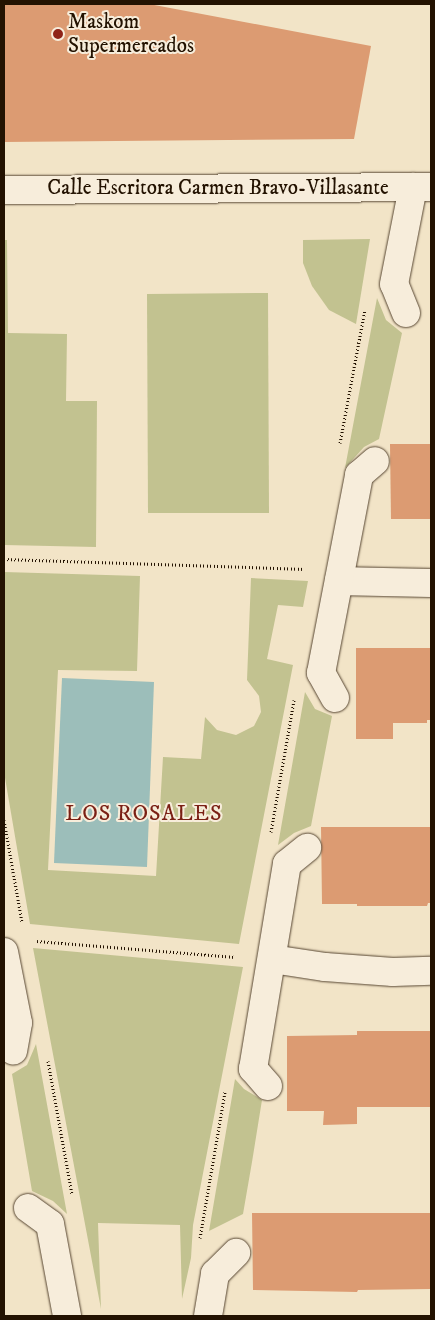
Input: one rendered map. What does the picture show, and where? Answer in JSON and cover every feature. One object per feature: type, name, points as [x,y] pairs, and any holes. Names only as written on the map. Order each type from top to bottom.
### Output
[{"type":"street","name":"Calle Escritora Carmen Bravo-Villasante","points":[[4,190],[422,187]]},
{"type":"street","points":[[406,313],[394,284],[422,187]]},
{"type":"street","points":[[335,698],[322,673],[359,475],[375,461]]},
{"type":"street","points":[[339,581],[431,583]]},
{"type":"street","points":[[268,1086],[254,1070],[287,864],[307,848]]},
{"type":"street","points":[[4,952],[18,1023],[13,1051]]},
{"type":"street","points":[[272,959],[325,967],[393,972],[431,971]]},
{"type":"street","points":[[28,1208],[50,1224],[67,1316]]},
{"type":"street","points":[[208,1316],[215,1274],[236,1253]]},
{"type":"path","points":[[338,453],[365,307]]},
{"type":"path","points":[[4,559],[306,569]]},
{"type":"path","points":[[269,841],[294,696]]},
{"type":"path","points":[[4,820],[24,930]]},
{"type":"path","points":[[35,940],[272,959]]},
{"type":"path","points":[[47,1056],[73,1200]]},
{"type":"path","points":[[199,1239],[227,1084]]},
{"type":"green space","points":[[370,239],[356,324],[329,310],[312,286],[303,263],[303,240]]},
{"type":"green space","points":[[4,240],[7,240],[8,333],[67,334],[66,401],[97,401],[96,547],[4,545]]},
{"type":"green space","points":[[268,293],[269,513],[148,513],[147,294]]},
{"type":"green space","points":[[377,298],[386,320],[402,333],[379,439],[364,447],[345,468]]},
{"type":"green space","points":[[4,572],[140,576],[137,671],[58,670],[48,870],[156,876],[163,757],[201,759],[205,717],[217,730],[236,735],[254,726],[261,712],[259,696],[247,680],[251,578],[308,581],[303,607],[278,605],[267,659],[293,665],[239,944],[30,924],[4,772]]},
{"type":"green space","points":[[305,692],[315,709],[332,716],[311,826],[294,833],[278,845]]},
{"type":"green space","points":[[33,948],[243,967],[193,1225],[191,1258],[182,1299],[180,1225],[98,1223],[101,1309]]},
{"type":"green space","points":[[36,1044],[67,1214],[53,1201],[32,1191],[12,1074],[27,1065]]},
{"type":"green space","points":[[235,1079],[244,1089],[262,1100],[252,1162],[243,1214],[209,1231]]},
{"type":"water","points":[[62,678],[154,682],[147,867],[54,863]]},
{"type":"building","points":[[4,4],[149,4],[371,46],[354,139],[4,142]]},
{"type":"building","points":[[390,444],[431,444],[431,519],[391,519]]},
{"type":"building","points":[[356,648],[431,648],[431,720],[427,720],[427,723],[393,723],[393,739],[356,739]]},
{"type":"building","points":[[321,827],[431,827],[431,903],[428,903],[427,906],[322,904]]},
{"type":"building","points":[[357,1031],[431,1031],[431,1107],[357,1107],[357,1124],[323,1125],[324,1111],[287,1111],[287,1036],[357,1035]]},
{"type":"building","points":[[252,1213],[431,1213],[431,1289],[358,1290],[357,1292],[253,1290]]},
{"type":"place","name":"Maskom Supermercados","points":[[58,34]]},
{"type":"district","name":"LOS ROSALES","points":[[144,814]]}]
